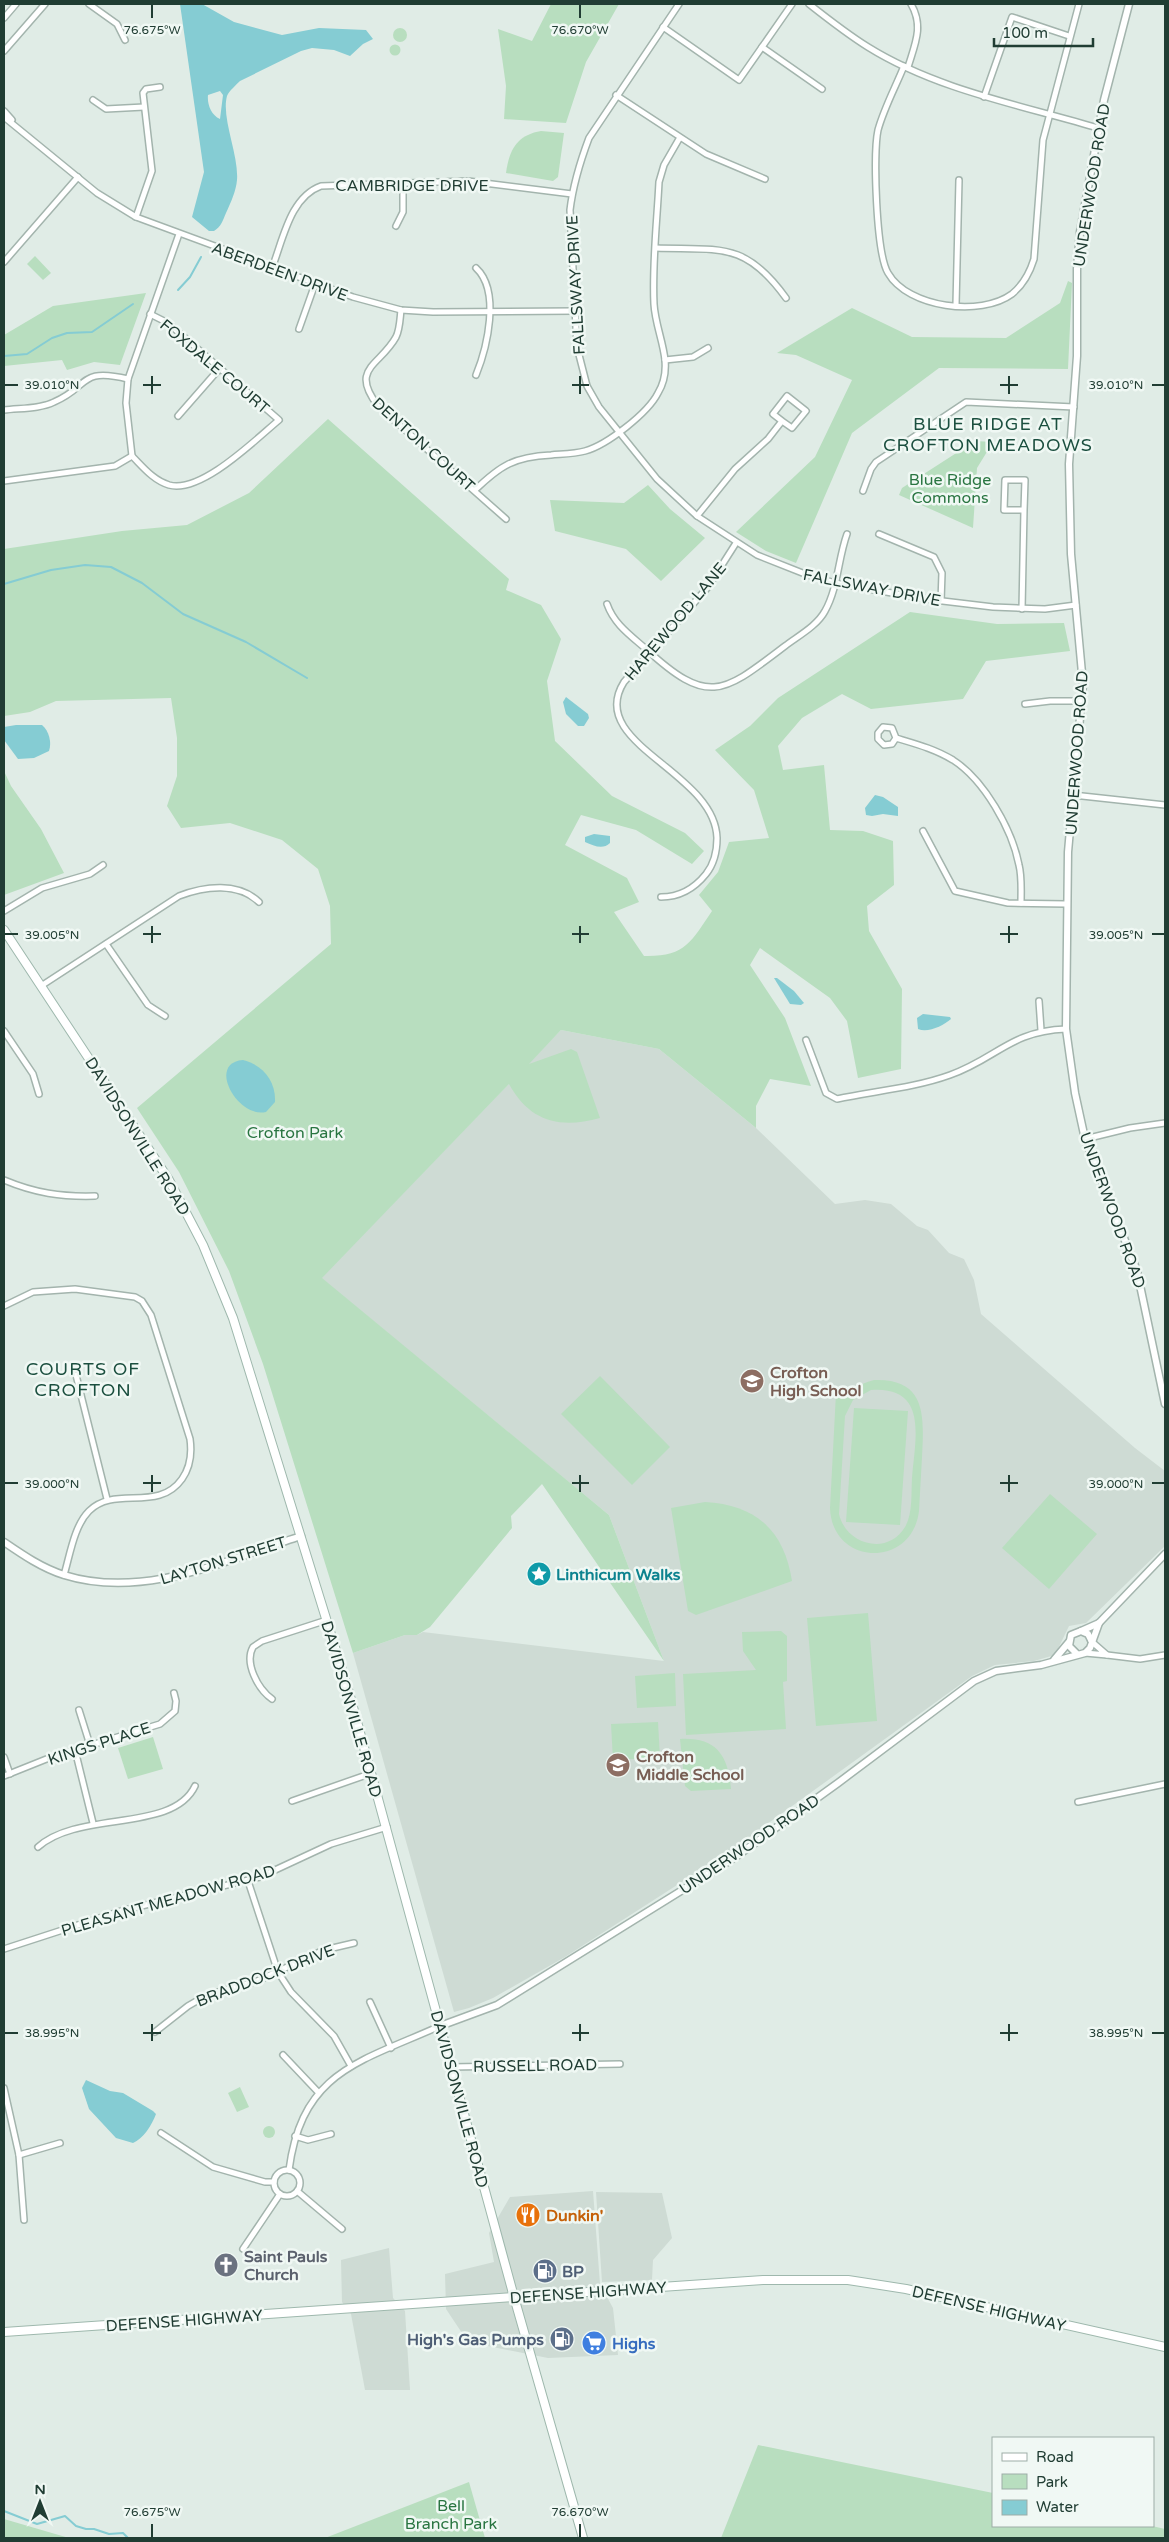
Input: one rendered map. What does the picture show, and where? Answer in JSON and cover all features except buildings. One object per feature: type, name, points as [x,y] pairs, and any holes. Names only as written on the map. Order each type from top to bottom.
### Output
[{"type":"main road","name":"DAVIDSONVILLE ROAD","points":[[4,930],[145,1142],[181,1202],[203,1245],[233,1318],[327,1620],[372,1774],[514,2298],[583,2538]]},
{"type":"main road","name":"DEFENSE HIGHWAY","points":[[4,2332],[763,2280],[848,2280],[906,2289],[1165,2347]]},
{"type":"street","points":[[4,18],[16,4]]},
{"type":"street","points":[[4,51],[45,4]]},
{"type":"street","points":[[89,4],[116,24],[125,40]]},
{"type":"street","name":"FALLSWAY DRIVE","points":[[679,4],[616,95],[589,138],[579,163],[572,194],[570,210],[577,347],[583,374],[592,397],[657,480],[697,516],[736,543],[777,565],[835,583],[940,601],[1022,609],[1076,605]]},
{"type":"street","points":[[663,27],[740,80],[792,4]]},
{"type":"street","points":[[809,4],[867,47],[906,67],[984,97],[1049,113],[1098,128]]},
{"type":"street","points":[[911,4],[916,12],[919,27],[906,67],[881,122],[876,146],[881,255],[888,273],[904,291],[925,302],[956,305],[977,305],[1001,300],[1018,288],[1030,269],[1035,247],[1042,149],[1049,113],[1079,4]]},
{"type":"street","name":"UNDERWOOD ROAD","points":[[1130,4],[1110,71],[1098,128],[1078,251],[1077,356],[1069,464],[1071,554],[1082,662],[1082,701],[1066,904],[1066,1029],[1070,1065],[1085,1139],[1137,1271],[1165,1404]]},
{"type":"street","points":[[984,97],[1012,17],[1069,36]]},
{"type":"street","points":[[762,48],[822,89]]},
{"type":"street","points":[[136,217],[152,171],[144,107],[144,90],[160,87]]},
{"type":"street","points":[[616,95],[679,139],[718,161],[765,179]]},
{"type":"street","points":[[93,100],[106,108],[144,107]]},
{"type":"street","name":"ABERDEEN DRIVE","points":[[4,111],[19,127]]},
{"type":"street","name":"ABERDEEN DRIVE","points":[[4,116],[97,193],[136,217],[315,284],[377,305],[402,310],[488,312],[575,311]]},
{"type":"street","points":[[475,490],[495,471],[514,460],[532,456],[584,452],[618,432],[643,411],[658,394],[664,375],[665,360],[654,308],[661,173],[679,139]]},
{"type":"street","points":[[4,262],[78,177]]},
{"type":"street","points":[[956,305],[959,180]]},
{"type":"street","name":"CAMBRIDGE DRIVE","points":[[272,268],[296,206],[308,192],[330,185],[468,181],[572,194]]},
{"type":"street","points":[[396,226],[402,212],[403,183]]},
{"type":"street","points":[[4,481],[115,466],[132,456],[126,403],[128,379],[179,234]]},
{"type":"street","points":[[656,248],[717,250],[741,255],[769,275],[786,298]]},
{"type":"street","points":[[476,268],[482,273],[487,284],[488,312],[486,349],[476,375]]},
{"type":"street","points":[[300,329],[315,284]]},
{"type":"street","name":"DENTON COURT","points":[[402,310],[398,334],[374,361],[367,373],[366,380],[369,392],[378,406],[506,518]]},
{"type":"street","name":"FOXDALE COURT","points":[[132,456],[160,481],[174,486],[191,484],[236,456],[279,420],[168,323],[150,314]]},
{"type":"street","points":[[665,360],[692,357],[708,348]]},
{"type":"street","points":[[178,416],[220,368]]},
{"type":"street","points":[[4,410],[53,403],[93,376],[110,374],[128,379]]},
{"type":"street","points":[[787,396],[806,411],[792,428],[782,421],[773,414],[787,396]]},
{"type":"street","points":[[862,491],[876,462],[966,402],[1074,407]]},
{"type":"street","points":[[697,516],[734,469],[768,439],[782,421]]},
{"type":"street","points":[[1022,609],[1025,480],[1004,480],[1004,510],[1024,510]]},
{"type":"street","points":[[607,604],[617,624],[673,674],[688,682],[706,687],[733,683],[750,673],[820,619],[825,612],[835,583],[847,534]]},
{"type":"street","points":[[879,534],[934,557],[942,573],[940,601]]},
{"type":"street","name":"HAREWOOD LANE","points":[[661,897],[678,896],[702,878],[715,857],[717,833],[711,813],[700,796],[630,735],[620,723],[616,710],[620,688],[715,579],[736,543]]},
{"type":"street","points":[[1025,704],[1050,700],[1082,701]]},
{"type":"street","points":[[896,738],[929,748],[953,760],[982,786],[1008,833],[1017,856],[1021,878],[1021,903]]},
{"type":"street","points":[[1074,795],[1165,805]]},
{"type":"street","points":[[923,831],[955,891],[1001,902],[1066,904]]},
{"type":"street","points":[[4,911],[42,888],[90,874],[104,865]]},
{"type":"street","points":[[41,986],[173,899],[188,892],[207,889],[238,890],[252,895],[259,902]]},
{"type":"street","points":[[106,944],[148,1005],[165,1016]]},
{"type":"street","points":[[1039,1001],[1041,1030]]},
{"type":"street","points":[[806,1040],[826,1093],[837,1099],[950,1075],[1018,1038],[1041,1030],[1066,1029]]},
{"type":"street","points":[[4,1031],[33,1074],[39,1094]]},
{"type":"street","points":[[1085,1139],[1130,1128],[1165,1123]]},
{"type":"street","points":[[4,1180],[43,1194],[67,1197],[95,1196]]},
{"type":"street","points":[[4,1305],[33,1292],[75,1289],[135,1297],[142,1301],[151,1315],[190,1439],[192,1450],[188,1470],[173,1489],[162,1494],[134,1499],[108,1499],[94,1506],[84,1517],[64,1575]]},
{"type":"street","points":[[76,1376],[108,1499]]},
{"type":"street","name":"LAYTON STREET","points":[[4,1542],[29,1559],[64,1575],[98,1582],[151,1581],[176,1576],[301,1536]]},
{"type":"street","points":[[1053,1661],[1074,1633],[1081,1632],[1099,1623],[1165,1554]]},
{"type":"street","points":[[272,1699],[258,1685],[250,1659],[253,1647],[262,1641],[327,1620]]},
{"type":"street","points":[[1085,1653],[1090,1648],[1099,1623]]},
{"type":"street","points":[[1081,1632],[1088,1634],[1091,1641],[1106,1655]]},
{"type":"street","points":[[1069,1642],[1071,1650],[1077,1654],[1085,1653],[1140,1659],[1165,1655]]},
{"type":"street","name":"UNDERWOOD ROAD","points":[[440,2026],[497,2005],[734,1858],[974,1681],[996,1671],[1053,1661],[1077,1654]]},
{"type":"street","name":"KINGS PLACE","points":[[4,1776],[75,1750],[167,1720],[174,1711],[176,1701],[174,1693]]},
{"type":"street","points":[[79,1710],[90,1745]]},
{"type":"street","points":[[75,1750],[93,1823]]},
{"type":"street","points":[[4,1757],[10,1774]]},
{"type":"street","points":[[292,1801],[372,1774]]},
{"type":"street","points":[[1078,1802],[1165,1784]]},
{"type":"street","points":[[38,1847],[53,1835],[93,1823],[157,1814],[182,1803],[191,1795],[195,1786]]},
{"type":"street","name":"PLEASANT MEADOW ROAD","points":[[4,1950],[121,1911],[248,1881],[274,1872],[348,1837],[387,1827]]},
{"type":"street","points":[[248,1881],[278,1972],[291,1992],[334,2036],[351,2066]]},
{"type":"street","name":"BRADDOCK DRIVE","points":[[155,2032],[188,2006],[207,1995],[257,1981],[314,1953],[354,1943]]},
{"type":"street","points":[[370,2002],[391,2048]]},
{"type":"street","points":[[289,2170],[295,2136],[306,2109],[318,2092],[333,2078],[351,2066],[440,2026]]},
{"type":"street","points":[[283,2055],[318,2092]]},
{"type":"street","name":"RUSSELL ROAD","points":[[451,2066],[620,2064]]},
{"type":"street","points":[[4,2088],[6,2105],[19,2155],[24,2220]]},
{"type":"street","points":[[161,2133],[214,2167],[265,2182],[274,2182]]},
{"type":"street","points":[[295,2136],[308,2140],[331,2134]]},
{"type":"street","points":[[19,2155],[60,2143]]},
{"type":"street","points":[[274,2182],[278,2174],[289,2170]]},
{"type":"street","points":[[280,2194],[290,2196],[299,2187],[299,2178],[289,2170]]},
{"type":"street","points":[[274,2182],[280,2194]]},
{"type":"street","points":[[297,2191],[342,2230]]},
{"type":"street","points":[[244,2249],[280,2194]]},
{"type":"shaded area","name":"Crofton High School","points":[[561,1030],[659,1049],[756,1128],[835,1204],[865,1200],[891,1204],[917,1226],[928,1230],[949,1253],[964,1259],[974,1280],[981,1314],[1135,1448],[1165,1471],[1165,1546],[1086,1623],[1069,1626],[1055,1655],[1034,1661],[995,1665],[972,1676],[730,1851],[565,1957],[493,1998],[454,2012],[353,1653],[405,1635],[417,1635],[423,1632],[664,1661],[609,1515],[321,1278]]},
{"type":"shaded area","points":[[593,2191],[600,2284],[613,2308],[618,2355],[548,2358],[468,2342],[446,2309],[445,2274],[494,2262],[489,2233],[510,2197]]},
{"type":"shaded area","points":[[596,2192],[662,2193],[672,2238],[653,2260],[652,2280],[602,2282]]},
{"type":"shaded area","points":[[389,2248],[393,2298],[405,2311],[410,2390],[365,2390],[351,2314],[342,2302],[341,2260]]},
{"type":"green space","points":[[551,4],[619,4],[586,62],[566,123],[504,119],[506,86],[498,29],[532,41]]},
{"type":"green space","points":[[400,28],[405,30],[407,35],[405,40],[400,42],[395,40],[393,35],[395,30]]},
{"type":"green space","points":[[395,44],[401,50],[395,56],[389,50]]},
{"type":"green space","points":[[541,131],[564,133],[558,177],[553,181],[506,173],[509,157],[520,140]]},
{"type":"green space","points":[[35,256],[51,273],[43,280],[27,264]]},
{"type":"green space","points":[[1068,281],[1072,283],[1068,369],[939,368],[852,433],[796,563],[766,551],[736,532],[815,457],[852,380],[796,355],[777,353],[852,308],[912,337],[1006,338],[1060,303]]},
{"type":"green space","points":[[146,293],[120,365],[94,362],[67,370],[62,360],[4,366],[4,335],[53,306]]},
{"type":"green space","name":"Crofton Park","points":[[328,419],[509,579],[506,590],[541,605],[561,639],[547,681],[555,741],[612,796],[685,833],[704,851],[692,864],[636,830],[581,815],[565,845],[627,878],[639,902],[614,912],[644,956],[658,956],[678,950],[686,946],[698,931],[712,911],[699,895],[718,872],[729,842],[769,838],[754,790],[715,750],[750,726],[778,698],[910,612],[997,624],[1064,623],[1070,651],[986,661],[963,699],[871,709],[842,694],[802,718],[778,746],[783,770],[824,765],[830,830],[863,831],[893,841],[894,885],[867,906],[869,931],[902,989],[901,1069],[858,1078],[847,1021],[830,998],[760,948],[750,965],[785,1018],[811,1086],[770,1079],[756,1106],[756,1128],[659,1049],[561,1030],[529,1064],[571,1049],[577,1052],[600,1118],[572,1123],[547,1119],[526,1107],[509,1084],[322,1278],[609,1515],[664,1661],[542,1484],[511,1516],[512,1528],[430,1627],[417,1635],[405,1635],[353,1653],[263,1364],[229,1271],[179,1172],[137,1108],[331,944],[330,906],[318,869],[282,840],[230,823],[181,828],[167,806],[177,776],[177,738],[171,698],[56,701],[30,712],[4,716],[4,549],[122,531],[187,525],[249,493]]},
{"type":"green space","name":"Blue Ridge Commons","points":[[975,441],[993,442],[977,468],[973,528],[899,495],[902,488]]},
{"type":"green space","points":[[648,485],[670,509],[705,538],[661,581],[626,549],[555,531],[550,500],[624,503]]},
{"type":"green space","points":[[4,771],[11,786],[41,829],[64,873],[4,895]]},
{"type":"green space","points":[[600,1376],[670,1447],[632,1485],[561,1414]]},
{"type":"green space","points":[[869,1381],[891,1381],[904,1386],[913,1393],[919,1403],[923,1428],[919,1511],[913,1530],[902,1543],[888,1551],[873,1553],[857,1550],[844,1541],[834,1527],[830,1508],[836,1393],[841,1393]],"holes":[[[871,1390],[890,1391],[902,1397],[910,1406],[914,1418],[916,1432],[910,1510],[908,1522],[898,1536],[888,1542],[868,1543],[850,1533],[843,1525],[839,1514],[845,1416],[853,1400]]]},
{"type":"green space","points":[[854,1408],[908,1411],[900,1525],[846,1522]]},
{"type":"green space","points":[[1050,1494],[1097,1534],[1049,1589],[1002,1548]]},
{"type":"green space","points":[[705,1502],[739,1508],[765,1524],[774,1534],[782,1548],[792,1581],[696,1615],[688,1611],[671,1508]]},
{"type":"green space","points":[[868,1613],[877,1721],[816,1726],[807,1618]]},
{"type":"green space","points":[[781,1631],[787,1636],[787,1681],[783,1682],[786,1729],[686,1735],[683,1674],[756,1670],[743,1651],[742,1632]]},
{"type":"green space","points":[[675,1673],[676,1706],[637,1708],[635,1676]]},
{"type":"green space","points":[[658,1722],[660,1758],[613,1760],[611,1724]]},
{"type":"green space","points":[[153,1737],[163,1769],[128,1779],[118,1748]]},
{"type":"green space","points":[[680,1739],[693,1739],[712,1745],[723,1758],[727,1767],[731,1789],[691,1791],[685,1786]]},
{"type":"green space","points":[[240,2087],[249,2107],[237,2112],[228,2093]]},
{"type":"green space","points":[[269,2126],[275,2132],[269,2138],[263,2132]]},
{"type":"green space","points":[[758,2445],[992,2493],[992,2527],[1154,2526],[1165,2529],[1165,2538],[721,2538]]},
{"type":"green space","name":"Bell Branch Park","points":[[469,2482],[485,2538],[325,2538]]},
{"type":"green space","points":[[4,2519],[69,2538],[4,2538]]},
{"type":"water","points":[[180,4],[202,4],[234,22],[282,35],[319,28],[366,30],[373,39],[363,44],[350,56],[334,50],[312,48],[301,51],[240,81],[229,92],[226,115],[237,170],[237,180],[233,197],[223,221],[214,231],[209,231],[192,217],[204,172]],"holes":[[[220,91],[223,95],[220,119],[210,109],[208,95]]]},
{"type":"water","points":[[566,697],[588,714],[589,718],[584,726],[578,726],[566,714],[563,702]]},
{"type":"water","points":[[42,725],[49,737],[49,751],[34,758],[18,759],[4,740],[4,727]]},
{"type":"water","points":[[875,795],[883,797],[898,807],[898,816],[883,814],[866,815],[865,808]]},
{"type":"water","points":[[594,834],[610,836],[610,843],[601,847],[585,842],[585,837]]},
{"type":"water","points":[[774,978],[777,978],[794,991],[804,1003],[801,1005],[790,1004]]},
{"type":"water","points":[[923,1014],[950,1017],[951,1019],[935,1028],[922,1030],[918,1029],[917,1018]]},
{"type":"water","points":[[243,1060],[257,1066],[271,1081],[275,1102],[266,1112],[255,1112],[245,1107],[230,1090],[227,1070],[232,1063]]},
{"type":"water","points":[[86,2080],[110,2091],[123,2093],[153,2111],[156,2114],[144,2135],[133,2143],[116,2138],[89,2109],[82,2088]]},
{"type":"waterway","points":[[178,290],[190,277],[201,257]]},
{"type":"waterway","points":[[4,356],[27,354],[52,338],[67,333],[92,332],[133,304]]},
{"type":"waterway","points":[[4,584],[51,570],[85,565],[111,567],[142,583],[183,614],[246,642],[307,678]]},
{"type":"waterway","points":[[4,2511],[37,2524],[65,2516],[76,2526],[109,2534],[123,2533],[128,2538]]},
{"type":"place","name":"Crofton High School","points":[[752,1381]]},
{"type":"place","name":"Linthicum Walks","points":[[539,1574]]},
{"type":"place","name":"Crofton Middle School","points":[[618,1765]]},
{"type":"place","name":"Dunkin'","points":[[528,2215]]},
{"type":"place","name":"Saint Pauls Church","points":[[226,2265]]},
{"type":"place","name":"BP","points":[[545,2271]]},
{"type":"place","name":"High's Gas Pumps","points":[[562,2339]]},
{"type":"place","name":"Highs","points":[[594,2343]]},
{"type":"district","name":"BLUE RIDGE AT CROFTON MEADOWS","points":[[988,434]]},
{"type":"district","name":"COURTS OF CROFTON","points":[[83,1379]]}]
